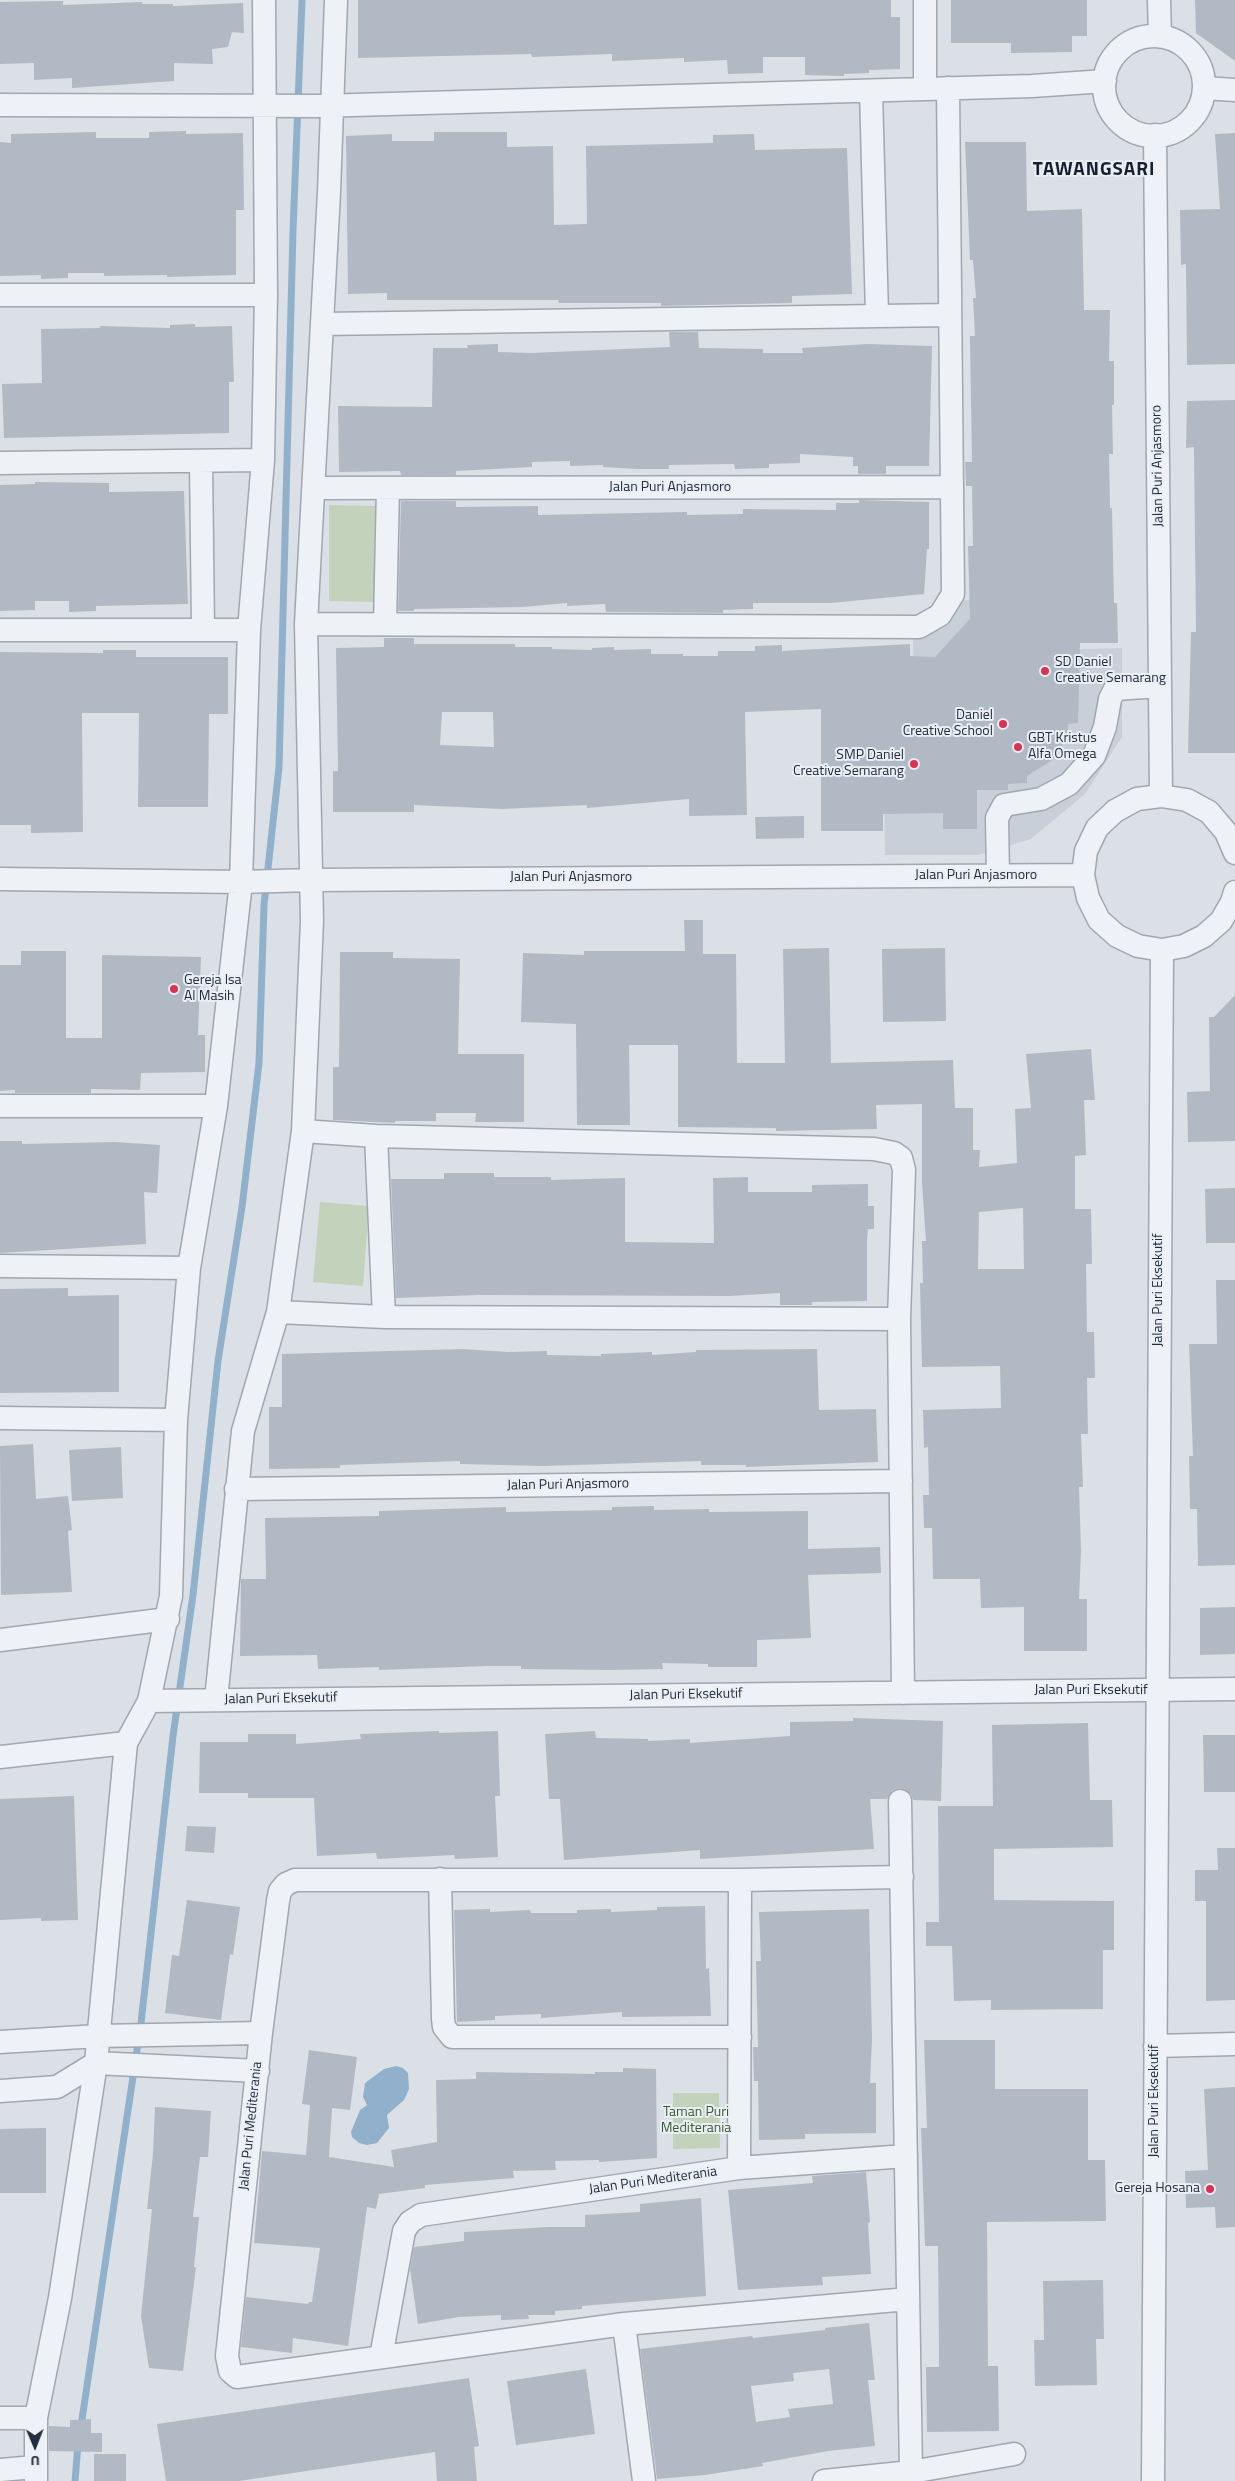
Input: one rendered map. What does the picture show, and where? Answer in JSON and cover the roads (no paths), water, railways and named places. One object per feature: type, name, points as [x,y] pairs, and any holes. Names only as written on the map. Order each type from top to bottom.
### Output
[{"type":"street","points":[[0,2470],[35,2474],[36,2418],[60,2298],[96,2063],[126,1743],[149,1700],[168,1618],[171,1596],[176,1420],[189,1268],[216,1106],[247,882],[249,630],[263,460],[272,105],[264,0]]},
{"type":"street","points":[[211,1700],[243,1431],[278,1312],[303,1131],[312,921],[304,880],[306,624],[323,324],[325,105],[336,0]]},
{"type":"street","points":[[925,0],[925,89]]},
{"type":"street","points":[[1159,0],[1160,36]]},
{"type":"street","points":[[1160,36],[1174,40],[1187,48],[1197,59],[1203,73],[1202,103],[1194,116],[1183,126],[1170,133],[1155,136],[1141,134],[1128,129],[1117,120],[1109,108],[1105,95],[1104,81],[1108,66],[1117,53],[1129,43],[1144,37],[1160,36]]},
{"type":"street","points":[[0,105],[325,105],[871,91],[1104,81]]},
{"type":"street","points":[[306,624],[918,627],[940,615],[952,594],[948,88]]},
{"type":"street","points":[[1204,88],[1235,90]]},
{"type":"street","points":[[871,91],[878,315]]},
{"type":"street","name":"Jalan Puri Anjasmoro","points":[[1155,136],[1162,796]]},
{"type":"street","points":[[0,295],[266,295]]},
{"type":"street","points":[[323,324],[950,314]]},
{"type":"street","points":[[0,463],[263,460]]},
{"type":"street","points":[[201,461],[203,630]]},
{"type":"street","name":"Jalan Puri Anjasmoro","points":[[315,488],[952,487]]},
{"type":"street","points":[[385,624],[388,488]]},
{"type":"street","points":[[0,630],[249,630]]},
{"type":"street","points":[[998,876],[997,818],[1004,805],[1041,799],[1069,784],[1094,756],[1105,727],[1110,699],[1115,689],[1160,686]]},
{"type":"street","points":[[1235,853],[1226,832],[1209,812],[1186,800],[1162,796],[1137,799],[1115,811],[1097,828],[1086,851],[1083,875],[1088,898],[1099,920],[1116,936],[1138,946],[1162,950],[1184,946],[1204,936],[1221,921],[1232,902],[1235,892]]},
{"type":"street","name":"Jalan Puri Anjasmoro","points":[[0,878],[247,882],[304,880],[1083,875]]},
{"type":"street","name":"Jalan Puri Eksekutif","points":[[1153,2481],[1156,1691],[1162,950]]},
{"type":"street","points":[[0,1106],[216,1106]]},
{"type":"street","points":[[303,1131],[376,1136],[874,1149],[894,1153],[901,1158],[904,1170],[899,1319],[903,1693]]},
{"type":"street","points":[[376,1136],[384,1317]]},
{"type":"street","points":[[0,1266],[189,1268]]},
{"type":"street","points":[[278,1312],[384,1317],[899,1319]]},
{"type":"street","points":[[0,1418],[176,1420]]},
{"type":"street","name":"Jalan Puri Anjasmoro","points":[[236,1489],[901,1481]]},
{"type":"street","points":[[0,1640],[168,1618]]},
{"type":"street","name":"Jalan Puri Eksekutif","points":[[149,1700],[176,1702],[211,1700],[1235,1689]]},
{"type":"street","points":[[0,1758],[126,1743]]},
{"type":"street","points":[[900,1801],[911,2472]]},
{"type":"street","name":"Jalan Puri Mediterania","points":[[902,1877],[740,1880],[295,1880],[286,1884],[280,1891],[278,1901],[261,2033],[226,2356],[228,2368],[237,2376],[624,2324],[908,2299]]},
{"type":"street","points":[[440,1879],[443,2019],[444,2027],[452,2037],[740,2037]]},
{"type":"street","points":[[739,2168],[740,1880]]},
{"type":"street","points":[[0,2042],[98,2036],[261,2033]]},
{"type":"street","points":[[1155,2046],[1235,2044]]},
{"type":"street","points":[[0,2091],[57,2086],[96,2063],[258,2071]]},
{"type":"street","name":"Jalan Puri Mediterania","points":[[380,2357],[402,2238],[407,2225],[414,2218],[421,2215],[739,2168],[906,2156]]},
{"type":"street","points":[[624,2324],[644,2481]]},
{"type":"street","points":[[0,2418],[36,2418]]},
{"type":"street","points":[[824,2481],[911,2472],[1014,2454]]},
{"type":"water","points":[[396,2066],[403,2068],[408,2073],[409,2089],[404,2100],[387,2115],[389,2128],[377,2143],[367,2145],[359,2143],[352,2137],[351,2132],[360,2110],[367,2105],[363,2097],[365,2083],[384,2069]]},
{"type":"waterway","points":[[81,2426],[141,2023],[173,1736],[193,1595],[218,1361],[242,1207],[259,1063],[264,905],[279,767],[293,231],[302,0]]},
{"type":"waterway","points":[[75,2481],[78,2444]]},
{"type":"place","name":"SD Daniel Creative Semarang","points":[[1045,671]]},
{"type":"place","name":"Daniel Creative School","points":[[1003,724]]},
{"type":"place","name":"GBT Kristus Alfa Omega","points":[[1018,747]]},
{"type":"place","name":"SMP Daniel Creative Semarang","points":[[914,764]]},
{"type":"place","name":"Gereja Isa Al Masih","points":[[174,989]]},
{"type":"place","name":"Gereja Hosana","points":[[1210,2189]]},
{"type":"district","name":"TAWANGSARI","points":[[1094,170]]},
{"type":"park label","name":"Taman Puri Mediterania","points":[[696,2122]]}]
